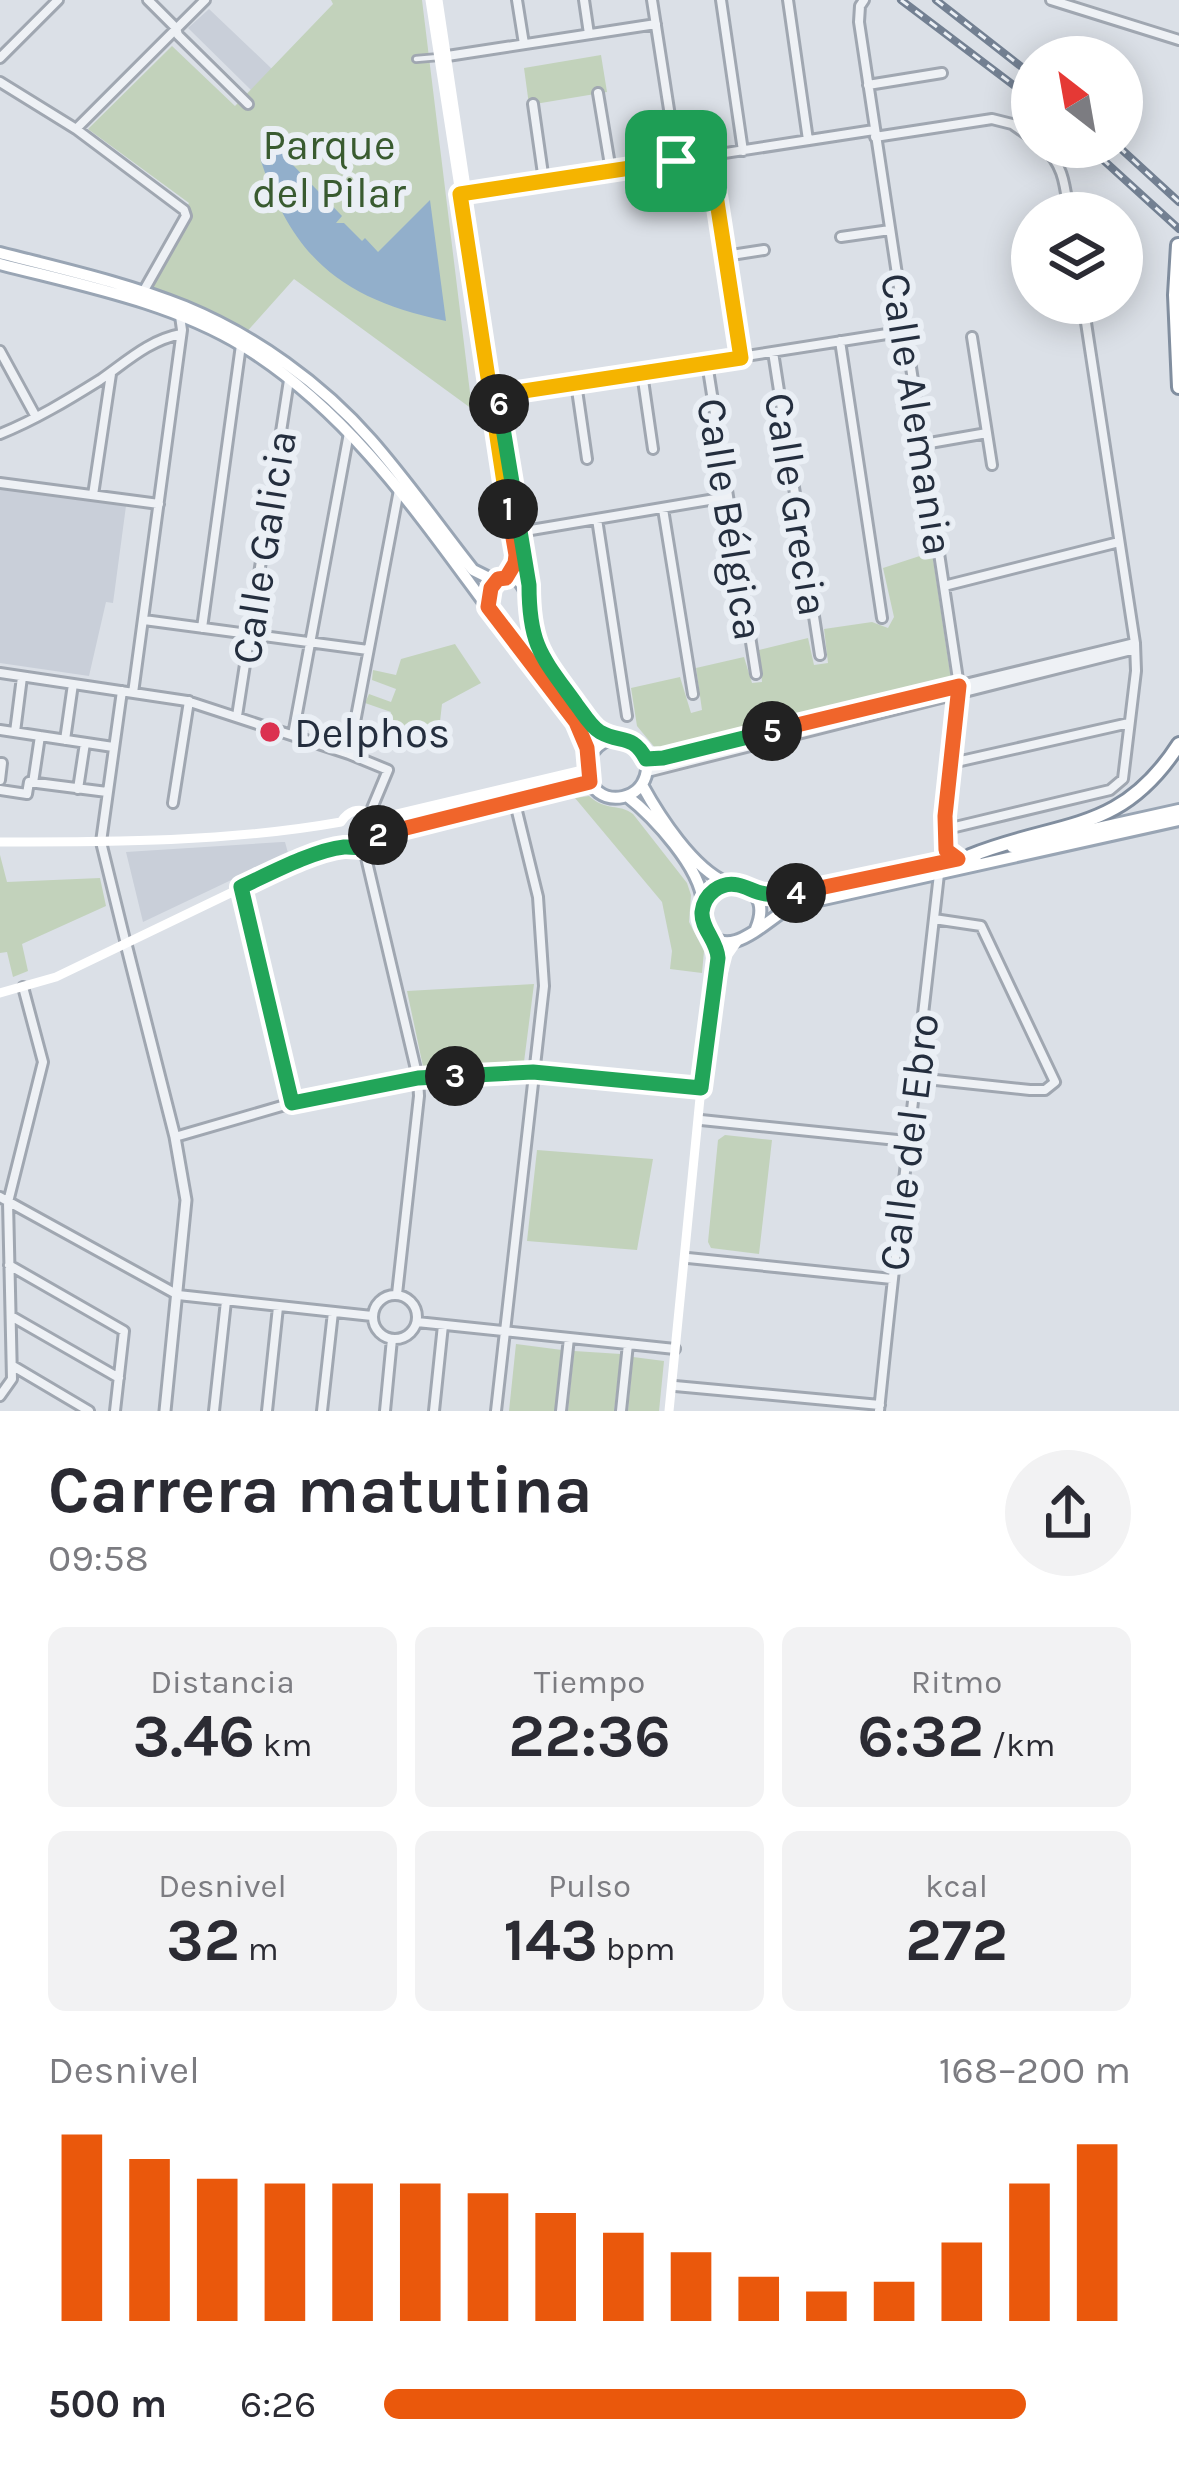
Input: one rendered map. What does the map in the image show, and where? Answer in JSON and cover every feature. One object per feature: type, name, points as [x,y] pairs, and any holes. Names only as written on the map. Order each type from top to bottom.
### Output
[{"type":"highway","points":[[1178,245],[1179,387]]},
{"type":"highway","points":[[964,858],[1085,823],[1121,806],[1156,776],[1179,744]]},
{"type":"main road","points":[[434,0],[516,555],[515,563],[491,588],[488,607]]},
{"type":"main road","points":[[463,193],[528,601]]},
{"type":"main road","points":[[0,253],[142,292],[241,345],[289,378],[350,432],[441,542],[576,722],[584,736],[588,769],[602,794],[626,796],[645,772]]},
{"type":"main road","points":[[0,264],[181,311],[243,335],[328,396],[371,440],[473,570],[480,576],[516,578],[524,585],[543,658],[598,731],[640,747],[664,819],[704,870],[730,884],[769,895],[799,893],[1179,810]]},
{"type":"main road","points":[[0,993],[39,984],[291,864],[348,846],[364,849],[379,833],[514,800],[588,769],[596,746],[618,737]]},
{"type":"main road","points":[[348,846],[340,835],[341,822],[356,810],[373,816],[588,769]]},
{"type":"main road","points":[[626,796],[650,816],[693,872],[701,888],[703,921],[718,958],[671,1411]]},
{"type":"main road","points":[[373,816],[379,833]]},
{"type":"main road","points":[[671,1411],[701,1120],[723,970],[737,942],[792,906],[1179,820]]},
{"type":"main road","points":[[0,842],[101,842],[296,830],[341,822]]},
{"type":"main road","points":[[703,906],[714,890],[730,884]]},
{"type":"main road","points":[[751,891],[760,905],[756,929]]},
{"type":"main road","points":[[711,935],[737,942]]},
{"type":"street","points":[[0,58],[58,0]]},
{"type":"street","points":[[148,0],[248,104]]},
{"type":"street","points":[[518,0],[524,44]]},
{"type":"street","points":[[584,0],[589,34]]},
{"type":"street","points":[[652,0],[676,161]]},
{"type":"street","points":[[721,0],[743,151]]},
{"type":"street","points":[[788,0],[808,140]]},
{"type":"street","name":"Calle Alemania","points":[[864,0],[859,13],[874,133],[958,689],[945,821]]},
{"type":"street","points":[[1051,0],[1176,39]]},
{"type":"street","points":[[76,129],[200,2]]},
{"type":"street","points":[[416,59],[656,24]]},
{"type":"street","points":[[868,85],[942,73]]},
{"type":"street","points":[[0,82],[76,129],[184,209],[186,216],[142,292]]},
{"type":"street","points":[[598,93],[610,171]]},
{"type":"street","points":[[533,104],[544,181]]},
{"type":"street","points":[[463,193],[808,140],[992,119],[1011,124]]},
{"type":"street","points":[[710,156],[741,358]]},
{"type":"street","points":[[841,237],[890,230]]},
{"type":"street","points":[[725,256],[764,250]]},
{"type":"street","points":[[133,693],[182,334],[181,311]]},
{"type":"street","points":[[163,338],[181,311]]},
{"type":"street","points":[[945,821],[951,828],[1110,790],[1120,784],[1125,770],[1135,646],[1085,324]]},
{"type":"street","points":[[497,395],[906,331]]},
{"type":"street","points":[[0,434],[36,417],[137,352],[182,334]]},
{"type":"street","points":[[973,338],[992,465]]},
{"type":"street","points":[[840,341],[882,618]]},
{"type":"street","points":[[202,628],[241,345]]},
{"type":"street","points":[[0,351],[36,417]]},
{"type":"street","name":"Calle Grecia","points":[[773,352],[820,656]]},
{"type":"street","name":"Calle Bélgica","points":[[707,363],[756,674]]},
{"type":"street","points":[[93,496],[111,372]]},
{"type":"street","points":[[642,373],[653,449]]},
{"type":"street","name":"Calle Galicia","points":[[237,716],[289,378]]},
{"type":"street","points":[[576,383],[587,459]]},
{"type":"street","points":[[293,735],[350,432]]},
{"type":"street","points":[[924,444],[987,433]]},
{"type":"street","points":[[0,483],[159,504]]},
{"type":"street","points":[[349,754],[399,490]]},
{"type":"street","points":[[531,530],[728,497]]},
{"type":"street","points":[[663,509],[693,694]]},
{"type":"street","points":[[597,519],[628,716]]},
{"type":"street","points":[[944,586],[1119,542]]},
{"type":"street","points":[[144,620],[368,650]]},
{"type":"street","points":[[645,772],[1135,646]]},
{"type":"street","points":[[0,673],[189,701],[349,754],[388,770],[373,816]]},
{"type":"street","points":[[15,732],[22,676]]},
{"type":"street","points":[[65,740],[73,684]]},
{"type":"street","points":[[122,691],[101,842],[175,1137],[186,1200],[166,1411]]},
{"type":"street","points":[[173,802],[189,701]]},
{"type":"street","points":[[952,763],[1130,723]]},
{"type":"street","points":[[0,730],[113,747]]},
{"type":"street","points":[[33,783],[40,736]]},
{"type":"street","points":[[78,789],[85,742]]},
{"type":"street","points":[[0,763],[0,780]]},
{"type":"street","points":[[0,790],[27,794],[28,782],[107,792]]},
{"type":"street","points":[[496,1411],[544,986],[538,897],[514,800]]},
{"type":"street","points":[[945,821],[946,850],[964,858]]},
{"type":"street","points":[[364,849],[418,1078],[398,1294]]},
{"type":"street","name":"Calle del Ebro","points":[[879,1408],[939,874]]},
{"type":"street","points":[[241,887],[292,1103]]},
{"type":"street","points":[[916,1078],[1030,1090],[1045,1090],[1054,1082],[981,926],[934,920]]},
{"type":"street","points":[[0,1396],[11,1379],[12,1365],[4,1199],[43,1062],[23,987]]},
{"type":"street","points":[[175,1137],[292,1103],[418,1078],[533,1072],[701,1088]]},
{"type":"street","points":[[701,1120],[907,1142]]},
{"type":"street","points":[[4,1199],[178,1294],[372,1316]]},
{"type":"street","points":[[688,1258],[892,1279]]},
{"type":"street","points":[[8,1264],[124,1330],[115,1411]]},
{"type":"street","points":[[398,1294],[414,1305],[417,1322],[407,1336],[392,1339],[378,1332],[372,1316],[382,1298],[398,1294]]},
{"type":"street","points":[[214,1411],[226,1301]]},
{"type":"street","points":[[267,1411],[278,1307]]},
{"type":"street","points":[[322,1411],[333,1312]]},
{"type":"street","points":[[10,1316],[119,1378]]},
{"type":"street","points":[[417,1322],[675,1349]]},
{"type":"street","points":[[434,1411],[443,1325]]},
{"type":"street","points":[[561,1411],[569,1338]]},
{"type":"street","points":[[385,1411],[392,1339]]},
{"type":"street","points":[[621,1411],[628,1344]]},
{"type":"street","points":[[12,1365],[89,1411]]},
{"type":"street","points":[[676,1386],[879,1408]]},
{"type":"shaded area","points":[[209,9],[272,69],[251,90],[188,28]]},
{"type":"shaded area","points":[[0,489],[126,506],[113,603],[106,602],[89,676],[0,663]]},
{"type":"shaded area","points":[[285,842],[288,853],[143,922],[126,852]]},
{"type":"green space","name":"Parque del Pilar","points":[[331,0],[422,0],[472,409],[294,279],[243,336],[143,292],[189,203],[88,129],[172,46],[235,106],[333,4]]},
{"type":"green space","points":[[601,55],[607,92],[529,105],[524,68]]},
{"type":"green space","points":[[932,552],[951,679],[656,749],[637,726],[631,688],[680,677],[691,713],[702,710],[696,668],[744,657],[752,683],[762,682],[759,650],[808,638],[814,665],[828,663],[824,629],[872,622],[888,628],[894,617],[883,568]]},
{"type":"green space","points":[[455,644],[481,683],[442,704],[437,748],[413,746],[413,735],[385,730],[391,712],[365,703],[369,694],[391,702],[396,689],[372,680],[373,670],[396,675],[401,659]]},
{"type":"green space","points":[[589,796],[633,814],[687,883],[689,922],[704,951],[702,973],[670,969],[672,951],[662,902],[575,798]]},
{"type":"green space","points":[[0,855],[7,882],[100,878],[106,906],[22,944],[28,971],[13,977],[7,952],[0,953]]},
{"type":"green space","points":[[534,984],[524,1062],[424,1071],[407,991]]},
{"type":"green space","points":[[725,1135],[772,1140],[759,1254],[711,1248],[708,1242],[718,1140]]},
{"type":"green space","points":[[537,1150],[653,1159],[637,1250],[527,1241]]},
{"type":"green space","points":[[516,1344],[562,1350],[555,1411],[509,1411]]},
{"type":"green space","points":[[574,1351],[621,1354],[614,1411],[568,1411]]},
{"type":"green space","points":[[633,1357],[664,1361],[659,1411],[628,1411]]},
{"type":"water","points":[[267,138],[342,216],[336,223],[344,223],[378,252],[430,200],[446,321],[378,301],[327,270],[306,249],[288,223],[260,158],[273,165]]},
{"type":"railway","points":[[901,0],[1011,83]]},
{"type":"railway","points":[[936,0],[1011,59]]},
{"type":"railway","points":[[1112,168],[1179,229]]},
{"type":"railway","points":[[1142,168],[1179,202]]},
{"type":"place","name":"Delphos","points":[[270,732]]},
{"type":"route","points":[[710,156],[741,358],[497,395],[538,650],[598,731],[630,740],[646,759],[959,686],[945,826],[946,850],[958,859],[786,895],[730,884],[714,890],[702,914],[718,958],[701,1088],[533,1072],[418,1078],[292,1103],[241,887],[318,855],[348,846],[364,849],[379,833],[590,782],[587,748],[576,722],[488,607],[491,588],[498,579],[506,578],[516,555],[460,194],[676,161],[710,156]]}]
